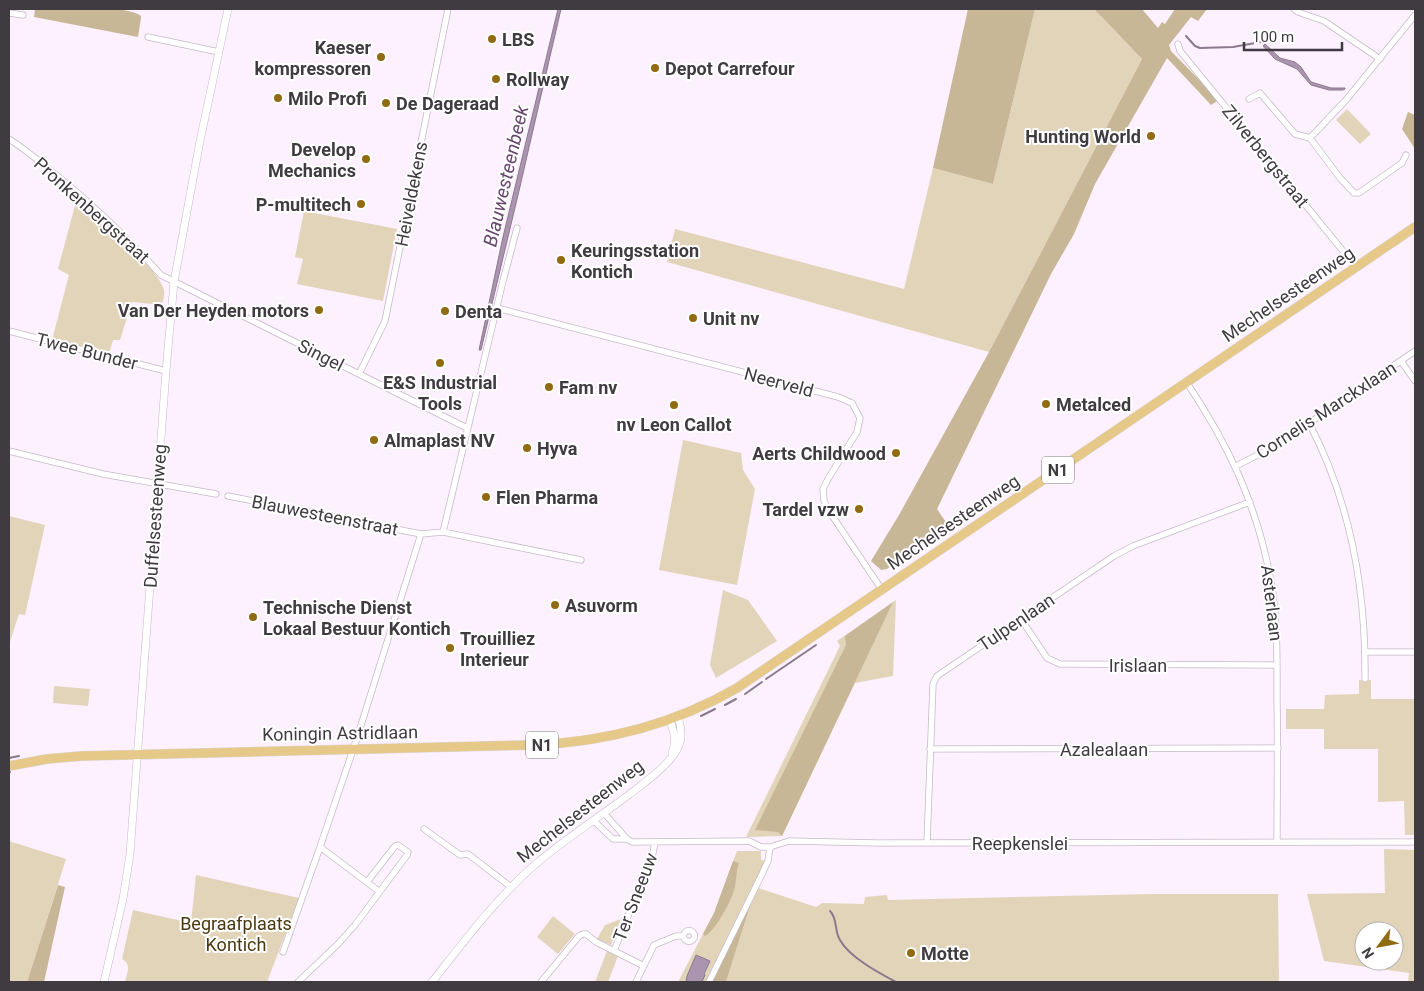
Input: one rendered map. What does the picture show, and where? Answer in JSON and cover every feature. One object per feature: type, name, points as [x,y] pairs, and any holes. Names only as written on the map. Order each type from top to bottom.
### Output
[{"type":"main road","name":"Mechelsesteenweg","points":[[674,718],[710,703],[738,688],[1415,227]]},
{"type":"main road","name":"Koningin Astridlaan","points":[[9,766],[47,759],[81,756],[568,744],[635,731],[674,718]]},
{"type":"street","name":"Duffelsesteenweg","points":[[104,982],[128,875],[174,282],[228,9]]},
{"type":"street","name":"Heiveldekens","points":[[359,374],[385,321],[448,9]]},
{"type":"street","points":[[1294,9],[1324,21],[1380,59]]},
{"type":"street","points":[[9,13],[23,16]]},
{"type":"street","points":[[1310,138],[1346,100],[1415,16]]},
{"type":"street","points":[[148,37],[219,52]]},
{"type":"street","name":"Zilverbergstraat","points":[[1178,44],[1180,51],[1356,267]]},
{"type":"street","points":[[1249,99],[1260,93],[1295,134],[1310,138],[1340,178],[1356,194],[1402,163],[1406,155]]},
{"type":"street","name":"Pronkenbergstraat","points":[[9,139],[80,194],[137,248],[161,274],[174,282]]},
{"type":"street","points":[[443,532],[517,228]]},
{"type":"street","name":"Singel","points":[[174,282],[467,428]]},
{"type":"street","name":"Neerveld","points":[[497,308],[838,397],[852,403],[860,418],[857,432],[823,489],[824,501],[882,590]]},
{"type":"street","name":"Twee Bunder","points":[[9,331],[166,371]]},
{"type":"street","name":"Cornelis Marckxlaan","points":[[1236,466],[1271,449],[1415,351]]},
{"type":"street","points":[[1401,361],[1415,381]]},
{"type":"street","name":"Asterlaan","points":[[1187,383],[1215,427],[1236,466],[1260,534],[1270,578],[1276,623],[1278,665],[1277,842]]},
{"type":"street","points":[[1310,423],[1334,480],[1350,534],[1360,584],[1365,679]]},
{"type":"street","points":[[9,451],[103,474],[216,494]]},
{"type":"street","name":"Blauwesteenstraat","points":[[228,496],[421,534],[443,532],[581,560]]},
{"type":"street","name":"Tulpenlaan","points":[[927,843],[934,684],[940,673],[1123,551],[1250,502]]},
{"type":"street","name":"Blauwesteenstraat","points":[[283,952],[353,750],[421,534]]},
{"type":"street","name":"Irislaan","points":[[1020,619],[1047,658],[1060,664],[1278,665]]},
{"type":"street","points":[[1365,652],[1415,652]]},
{"type":"street","name":"Mechelsesteenweg","points":[[432,982],[484,915],[511,887],[539,862],[642,784],[670,759],[680,744],[682,736],[674,718]]},
{"type":"street","name":"Azalealaan","points":[[930,749],[1278,748]]},
{"type":"street","points":[[604,813],[627,839]]},
{"type":"street","name":"Reepkenslei","points":[[594,820],[613,839],[627,839],[632,842],[749,841],[761,847],[770,847],[789,841],[927,843],[1415,842]]},
{"type":"street","name":"Mechelsesteenweg","points":[[424,829],[460,854],[468,854],[511,887]]},
{"type":"street","name":"Ter Sneeuw","points":[[614,951],[652,853],[654,842]]},
{"type":"street","points":[[298,982],[338,944],[359,920],[408,855],[408,852],[398,845],[395,846],[368,882]]},
{"type":"street","points":[[320,847],[380,892]]},
{"type":"street","points":[[708,982],[768,861],[770,847]]},
{"type":"street","name":"Ter Sneeuw","points":[[541,982],[581,934],[586,934],[595,942],[644,966]]},
{"type":"street","points":[[636,982],[656,944],[676,936],[683,936]]},
{"type":"green space","points":[[1035,9],[1094,9],[1142,59],[989,352],[667,262],[675,229],[904,289],[933,168],[993,184]]},
{"type":"green space","points":[[1347,109],[1371,134],[1360,144],[1336,120]]},
{"type":"green space","points":[[77,198],[139,255],[151,268],[164,290],[162,305],[132,302],[120,340],[113,340],[109,354],[52,340],[69,275],[58,269]]},
{"type":"green space","points":[[304,211],[397,229],[383,301],[297,284],[303,259],[295,257]]},
{"type":"green space","points":[[683,440],[741,453],[743,470],[755,489],[737,585],[659,570]]},
{"type":"green space","points":[[9,516],[45,525],[25,615],[19,614],[9,645]]},
{"type":"green space","points":[[723,590],[748,600],[777,641],[716,678],[710,665]]},
{"type":"green space","points":[[896,600],[893,676],[855,683],[782,836],[746,837],[840,646],[837,641]]},
{"type":"green space","points":[[1359,680],[1371,680],[1371,699],[1415,699],[1415,835],[1405,835],[1404,801],[1378,802],[1378,749],[1324,749],[1324,729],[1286,729],[1286,709],[1324,709],[1325,695],[1359,694]]},
{"type":"green space","points":[[54,686],[90,689],[88,706],[53,703]]},
{"type":"green space","points":[[9,841],[66,859],[27,982],[9,982]]},
{"type":"green space","points":[[1384,849],[1415,850],[1415,982],[1408,982],[1409,973],[1395,971],[1404,971],[1404,921],[1354,921],[1354,965],[1324,961],[1307,894],[1385,893]]},
{"type":"green space","points":[[737,851],[761,851],[761,860],[768,861],[709,982],[678,982],[714,913]]},
{"type":"green space","name":"Begraafplaats Kontich","points":[[196,875],[299,898],[267,982],[125,982],[128,966],[122,959],[133,910],[191,923]]},
{"type":"green space","points":[[758,888],[816,907],[822,903],[864,904],[865,897],[887,895],[888,900],[1151,894],[1278,894],[1279,982],[726,982],[752,900]]},
{"type":"green space","points":[[553,916],[575,934],[558,954],[537,937]]},
{"type":"green space","points":[[621,919],[611,945],[597,939],[605,925]]},
{"type":"green space","points":[[607,951],[618,956],[608,982],[595,982]]},
{"type":"shaded area","points":[[35,9],[107,9],[133,12],[141,16],[138,37],[34,17]]},
{"type":"shaded area","points":[[558,9],[561,9],[518,195],[481,350],[479,350],[503,237]]},
{"type":"shaded area","points":[[968,9],[1035,9],[993,184],[933,168]]},
{"type":"shaded area","points":[[1094,9],[1142,9],[1158,28],[1162,22],[1165,24],[1175,9],[1207,9],[1198,21],[1191,17],[1169,45],[1171,51],[1219,100],[1211,105],[1167,58],[1095,184],[1074,234],[1051,274],[937,509],[948,525],[887,569],[881,570],[871,561],[899,515],[989,352],[1142,59]]},
{"type":"shaded area","points":[[1265,44],[1280,58],[1295,62],[1301,67],[1311,82],[1331,88],[1345,89],[1329,90],[1311,85],[1297,69],[1275,59],[1263,46]]},
{"type":"shaded area","points":[[1408,112],[1415,115],[1415,149],[1402,129]]},
{"type":"shaded area","points":[[893,602],[782,836],[778,832],[755,830],[846,645],[845,636]]},
{"type":"shaded area","points":[[733,861],[739,863],[734,892],[714,928],[705,936],[703,934],[714,913]]},
{"type":"shaded area","points":[[58,885],[65,887],[44,982],[27,982]]},
{"type":"shaded area","points":[[752,900],[726,982],[712,982]]},
{"type":"shaded area","points":[[696,955],[710,961],[705,975],[702,982],[686,982],[687,976]]},
{"type":"waterway","points":[[1186,36],[1195,46],[1200,48],[1233,47],[1261,42]]},
{"type":"waterway","points":[[766,679],[816,645]]},
{"type":"waterway","points":[[745,694],[762,682]]},
{"type":"waterway","points":[[725,705],[736,699]]},
{"type":"waterway","points":[[701,716],[715,709]]},
{"type":"waterway","points":[[9,758],[19,756]]},
{"type":"waterway","points":[[830,911],[834,918],[838,936],[844,946],[865,964],[896,982]]},
{"type":"place","name":"LBS","points":[[492,39]]},
{"type":"place","name":"Kaeser kompressoren","points":[[381,57]]},
{"type":"place","name":"Depot Carrefour","points":[[655,68]]},
{"type":"place","name":"Rollway","points":[[496,79]]},
{"type":"place","name":"Milo Profi","points":[[278,98]]},
{"type":"place","name":"De Dageraad","points":[[386,103]]},
{"type":"place","name":"Hunting World","points":[[1151,136]]},
{"type":"place","name":"Develop Mechanics","points":[[366,159]]},
{"type":"place","name":"P-multitech","points":[[361,204]]},
{"type":"place","name":"Keuringsstation Kontich","points":[[561,260]]},
{"type":"place","name":"Van Der Heyden motors","points":[[319,310]]},
{"type":"place","name":"Denta","points":[[445,311]]},
{"type":"place","name":"Unit nv","points":[[693,318]]},
{"type":"place","name":"E&S Industrial Tools","points":[[440,363]]},
{"type":"place","name":"Fam nv","points":[[549,387]]},
{"type":"place","name":"Metalced","points":[[1046,404]]},
{"type":"place","name":"nv Leon Callot","points":[[674,405]]},
{"type":"place","name":"Almaplast NV","points":[[374,440]]},
{"type":"place","name":"Hyva","points":[[527,448]]},
{"type":"place","name":"Aerts Childwood","points":[[896,453]]},
{"type":"place","name":"Flen Pharma","points":[[486,497]]},
{"type":"place","name":"Tardel vzw","points":[[859,509]]},
{"type":"place","name":"Asuvorm","points":[[555,605]]},
{"type":"place","name":"Technische Dienst Lokaal Bestuur Kontich","points":[[253,617]]},
{"type":"place","name":"Trouilliez Interieur","points":[[450,648]]},
{"type":"place","name":"Motte","points":[[911,953]]},
{"type":"water label","name":"Blauwesteenbeek","points":[[506,176]]}]
